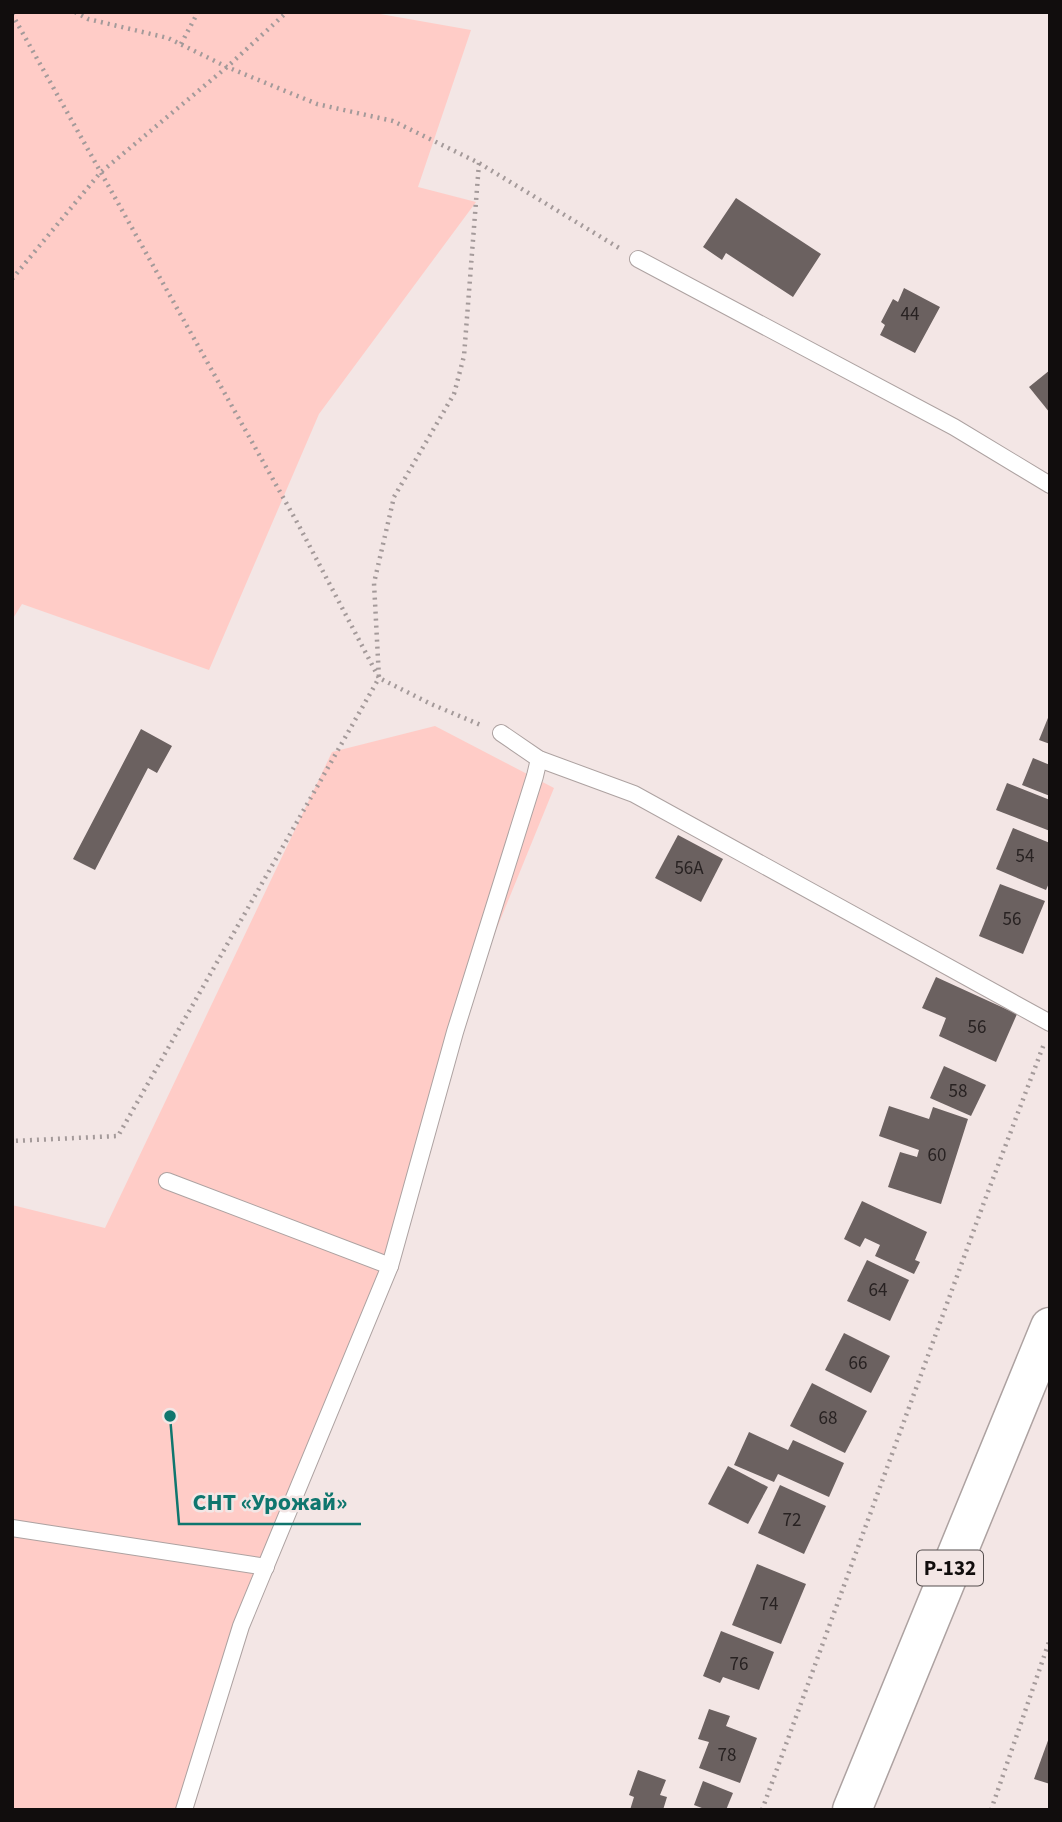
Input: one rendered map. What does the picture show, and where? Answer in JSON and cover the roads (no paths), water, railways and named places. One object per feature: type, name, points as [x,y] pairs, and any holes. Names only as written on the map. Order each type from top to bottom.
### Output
[{"type":"main road","name":"Р-132","points":[[852,1810],[1050,1327]]},
{"type":"lane","points":[[638,259],[954,427],[1050,485]]},
{"type":"lane","points":[[501,733],[539,759],[634,794],[1050,1023]]},
{"type":"lane","points":[[184,1810],[241,1626],[390,1266],[455,1031],[539,759]]},
{"type":"lane","points":[[167,1181],[390,1266]]},
{"type":"lane","points":[[12,1528],[265,1567]]},
{"type":"place","name":"СНТ «Урожай»","points":[[170,1416]]}]
